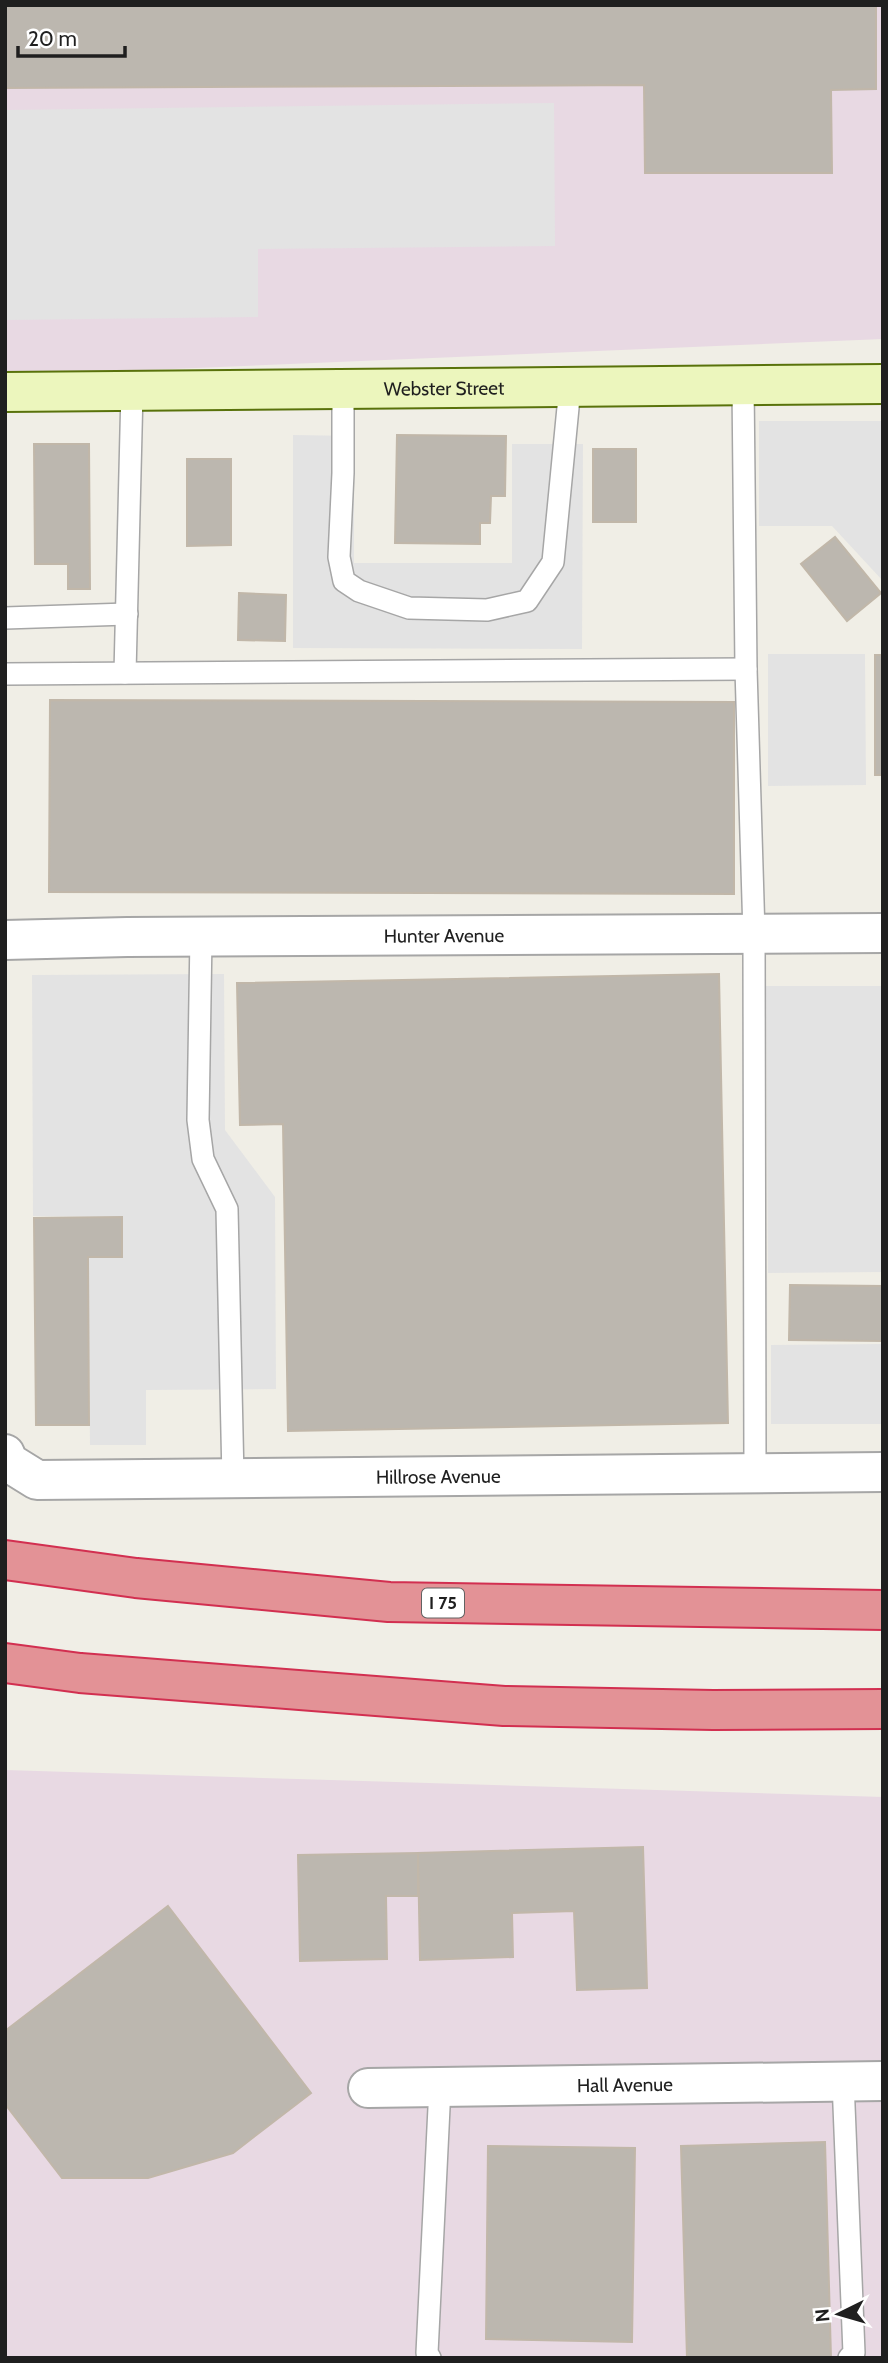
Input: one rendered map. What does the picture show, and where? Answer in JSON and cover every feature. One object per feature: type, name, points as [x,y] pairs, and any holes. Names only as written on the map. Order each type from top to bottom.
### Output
[{"type":"highway","name":"I 75","points":[[5,1560],[136,1578],[389,1602],[883,1609]]},
{"type":"highway","points":[[5,1663],[80,1673],[504,1706],[713,1710],[883,1709]]},
{"type":"street","name":"Webster Street","points":[[5,393],[883,384]]},
{"type":"street","name":"Hunter Avenue","points":[[5,940],[201,936],[883,933]]},
{"type":"street","name":"Hillrose Avenue","points":[[5,1454],[8,1462],[37,1480],[883,1472]]},
{"type":"street","name":"Hall Avenue","points":[[368,2088],[883,2081]]},
{"type":"lane","points":[[743,385],[746,669],[754,934],[755,1472]]},
{"type":"lane","points":[[344,389],[339,557],[344,581],[359,591],[410,608],[487,610],[527,601],[553,562],[570,387]]},
{"type":"lane","points":[[125,673],[132,391]]},
{"type":"lane","points":[[5,618],[127,614]]},
{"type":"lane","points":[[5,674],[746,669]]},
{"type":"lane","points":[[201,936],[198,1120],[203,1159],[228,1209],[233,1478]]},
{"type":"lane","points":[[843,2081],[854,2353],[849,2358]]},
{"type":"lane","points":[[430,2358],[427,2353],[440,2087]]},
{"type":"shaded area","points":[[5,5],[883,5],[883,339],[5,376]]},
{"type":"shaded area","points":[[554,103],[555,246],[258,249],[258,317],[5,320],[5,110]]},
{"type":"shaded area","points":[[759,421],[883,421],[883,581],[832,526],[759,526]]},
{"type":"shaded area","points":[[293,435],[354,436],[354,563],[512,563],[512,444],[583,444],[582,649],[293,648]]},
{"type":"shaded area","points":[[768,654],[865,654],[866,785],[768,786]]},
{"type":"shaded area","points":[[224,974],[225,1130],[275,1197],[276,1389],[146,1390],[146,1445],[90,1445],[88,1257],[122,1257],[122,1217],[33,1216],[32,975]]},
{"type":"shaded area","points":[[766,986],[883,986],[883,1272],[768,1273]]},
{"type":"shaded area","points":[[883,1344],[883,1424],[771,1424],[771,1345]]},
{"type":"shaded area","points":[[5,1770],[883,1797],[883,2358],[5,2358]]},
{"type":"building","points":[[5,5],[876,5],[876,89],[831,90],[832,173],[645,173],[644,85],[5,88]]},
{"type":"building","points":[[397,435],[506,436],[505,496],[491,496],[490,523],[480,523],[480,544],[395,543]]},
{"type":"building","points":[[34,444],[89,444],[90,589],[68,589],[68,564],[35,564]]},
{"type":"building","points":[[593,449],[636,449],[636,522],[593,522]]},
{"type":"building","points":[[187,459],[231,459],[231,545],[187,546]]},
{"type":"building","points":[[835,537],[881,593],[847,621],[801,564]]},
{"type":"building","points":[[239,593],[286,595],[285,641],[238,640]]},
{"type":"building","points":[[875,655],[883,655],[883,775],[875,775]]},
{"type":"building","points":[[50,700],[734,702],[734,894],[49,892]]},
{"type":"building","points":[[719,974],[728,1423],[288,1431],[283,1124],[240,1125],[237,983]]},
{"type":"building","points":[[122,1217],[122,1257],[88,1257],[89,1425],[36,1425],[34,1218]]},
{"type":"building","points":[[790,1285],[883,1286],[883,1341],[789,1340]]},
{"type":"building","points":[[643,1847],[647,1988],[577,1990],[574,1911],[512,1913],[513,1957],[420,1960],[418,1853]]},
{"type":"building","points":[[418,1853],[418,1896],[386,1896],[387,1959],[300,1961],[298,1855]]},
{"type":"building","points":[[168,1906],[311,2093],[233,2153],[148,2178],[62,2178],[5,2104],[5,2031]]},
{"type":"building","points":[[825,2142],[831,2358],[687,2358],[681,2146]]},
{"type":"building","points":[[488,2146],[635,2148],[632,2342],[486,2339]]}]
